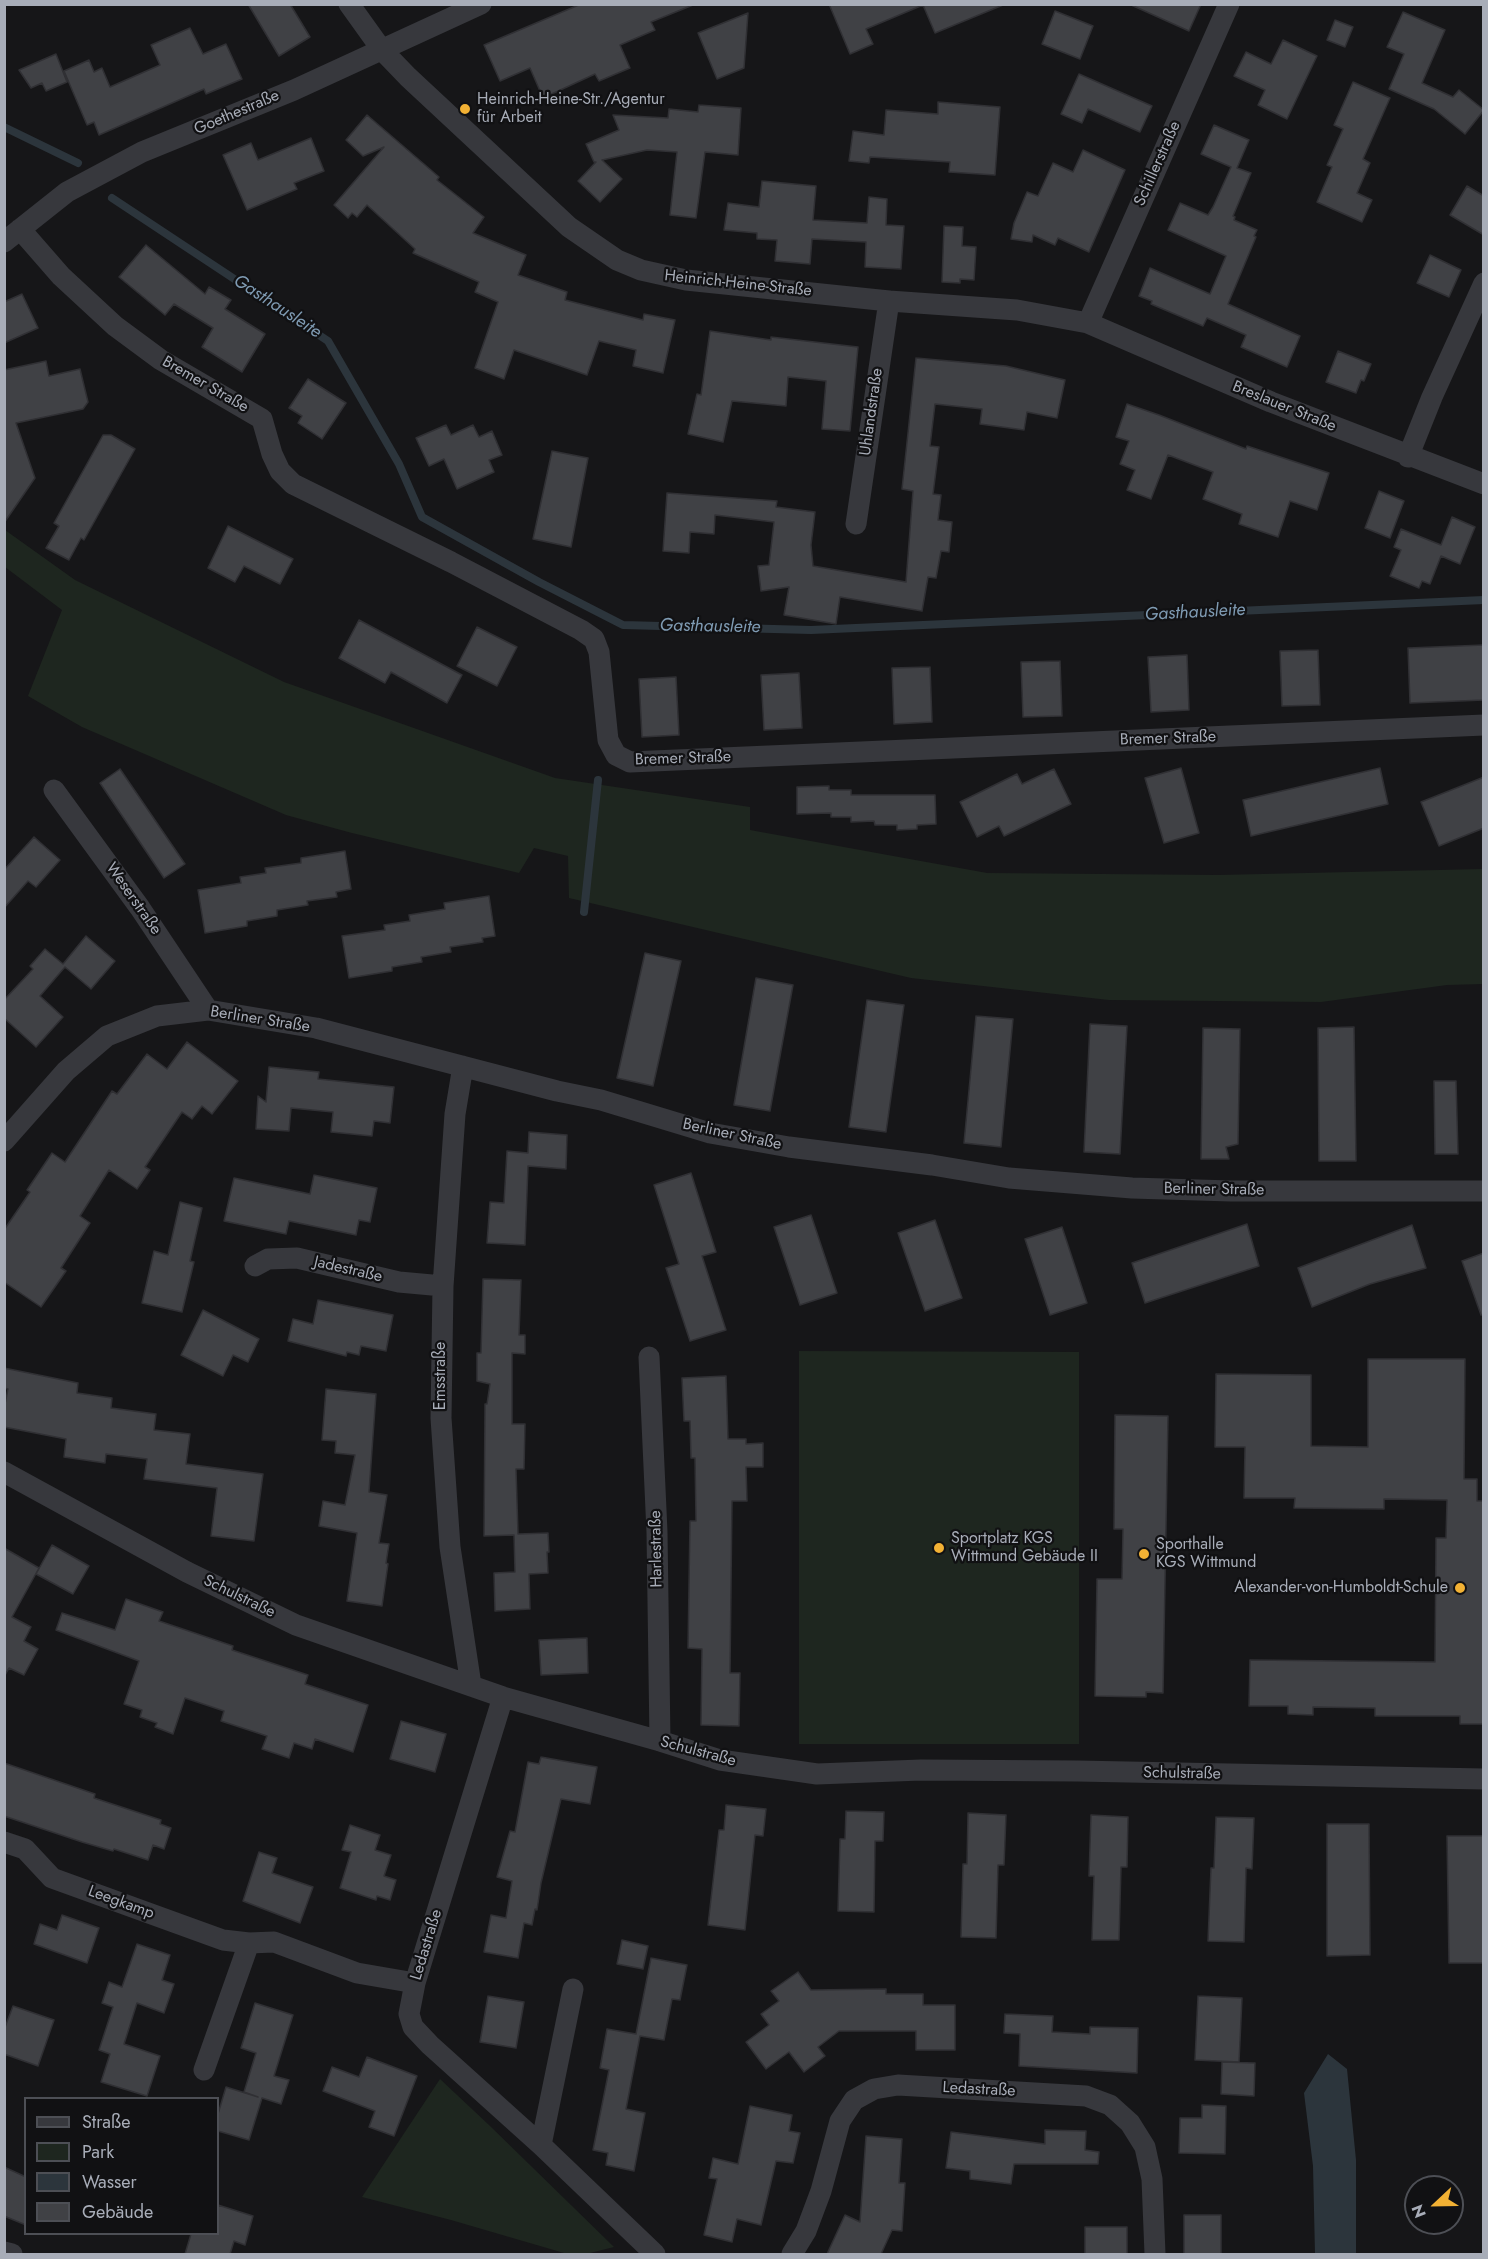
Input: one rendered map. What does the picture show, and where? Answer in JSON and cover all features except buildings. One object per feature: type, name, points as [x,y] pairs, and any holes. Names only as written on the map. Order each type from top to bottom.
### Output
[{"type":"street","name":"Heinrich-Heine-Straße","points":[[349,4],[382,50],[445,113],[569,227],[617,260],[641,270],[686,280],[889,301],[1017,310],[1088,323]]},
{"type":"street","name":"Goethestraße","points":[[12,236],[67,192],[142,153],[294,90],[481,4]]},
{"type":"street","name":"Schillerstraße","points":[[1088,323],[1229,4]]},
{"type":"street","name":"Bremer Straße","points":[[12,236],[61,276],[115,327],[161,360],[262,419],[272,454],[280,471],[293,484],[451,562],[594,639],[599,652],[609,740],[616,755],[630,762],[1484,725]]},
{"type":"street","points":[[1408,457],[1432,397],[1484,283]]},
{"type":"street","name":"Uhlandstraße","points":[[856,524],[889,301]]},
{"type":"street","name":"Breslauer Straße","points":[[1088,323],[1207,376],[1408,457],[1484,484]]},
{"type":"street","name":"Weserstraße","points":[[54,790],[140,908],[208,1010]]},
{"type":"street","name":"Berliner Straße","points":[[4,1141],[66,1071],[107,1036],[157,1016],[208,1010],[316,1028],[601,1100],[710,1133],[789,1147],[933,1165],[1009,1178],[1132,1188],[1231,1191],[1484,1191]]},
{"type":"street","name":"Emsstraße","points":[[463,1066],[455,1114],[442,1286],[441,1418],[452,1557],[471,1685]]},
{"type":"street","name":"Jadestraße","points":[[255,1266],[268,1259],[297,1258],[399,1282],[442,1286]]},
{"type":"street","name":"Harlestraße","points":[[649,1357],[657,1532],[660,1741]]},
{"type":"street","name":"Schulstraße","points":[[4,1472],[187,1572],[296,1625],[503,1697],[720,1760],[816,1774],[921,1770],[1065,1771],[1484,1779]]},
{"type":"street","name":"Ledastraße","points":[[503,1697],[415,1983],[409,2014],[413,2026],[430,2045],[541,2145],[655,2254]]},
{"type":"street","name":"Leegkamp","points":[[4,1842],[25,1849],[52,1878],[224,1940],[274,1942],[357,1973],[415,1983]]},
{"type":"street","points":[[204,2070],[249,1942]]},
{"type":"street","points":[[541,2145],[573,1989]]},
{"type":"street","name":"Ledastraße","points":[[792,2254],[806,2231],[821,2191],[840,2121],[854,2100],[874,2089],[898,2085],[1086,2096],[1110,2105],[1130,2123],[1145,2147],[1152,2180],[1155,2254]]},
{"type":"street","points":[[4,2252],[12,2254]]},
{"type":"green space","points":[[5,530],[75,580],[284,682],[555,778],[750,807],[750,830],[987,873],[1218,875],[1483,869],[1483,984],[1447,985],[1321,1002],[1109,1000],[911,978],[569,898],[568,856],[534,848],[519,873],[286,815],[82,727],[28,696],[62,610],[5,567]]},
{"type":"green space","name":"Sportplatz KGS Wittmund Gebäude II","points":[[799,1351],[1079,1352],[1079,1744],[799,1744]]},
{"type":"green space","points":[[440,2079],[614,2247],[586,2254],[564,2253],[362,2197]]},
{"type":"water","points":[[1328,2054],[1347,2069],[1356,2160],[1356,2254],[1315,2254],[1313,2166],[1304,2093]]},
{"type":"waterway","points":[[4,127],[78,163]]},
{"type":"waterway","name":"Gasthausleite","points":[[112,198],[328,341],[399,464],[422,517],[539,582],[623,625],[811,630],[1484,600]]},
{"type":"waterway","points":[[584,912],[598,780]]},
{"type":"place","name":"Heinrich-Heine-Str./Agentur für Arbeit","points":[[465,109]]},
{"type":"place","name":"Sportplatz KGS Wittmund Gebäude II","points":[[939,1548]]},
{"type":"place","name":"Sporthalle KGS Wittmund","points":[[1144,1554]]},
{"type":"place","name":"Alexander-von-Humboldt-Schule","points":[[1460,1588]]}]
